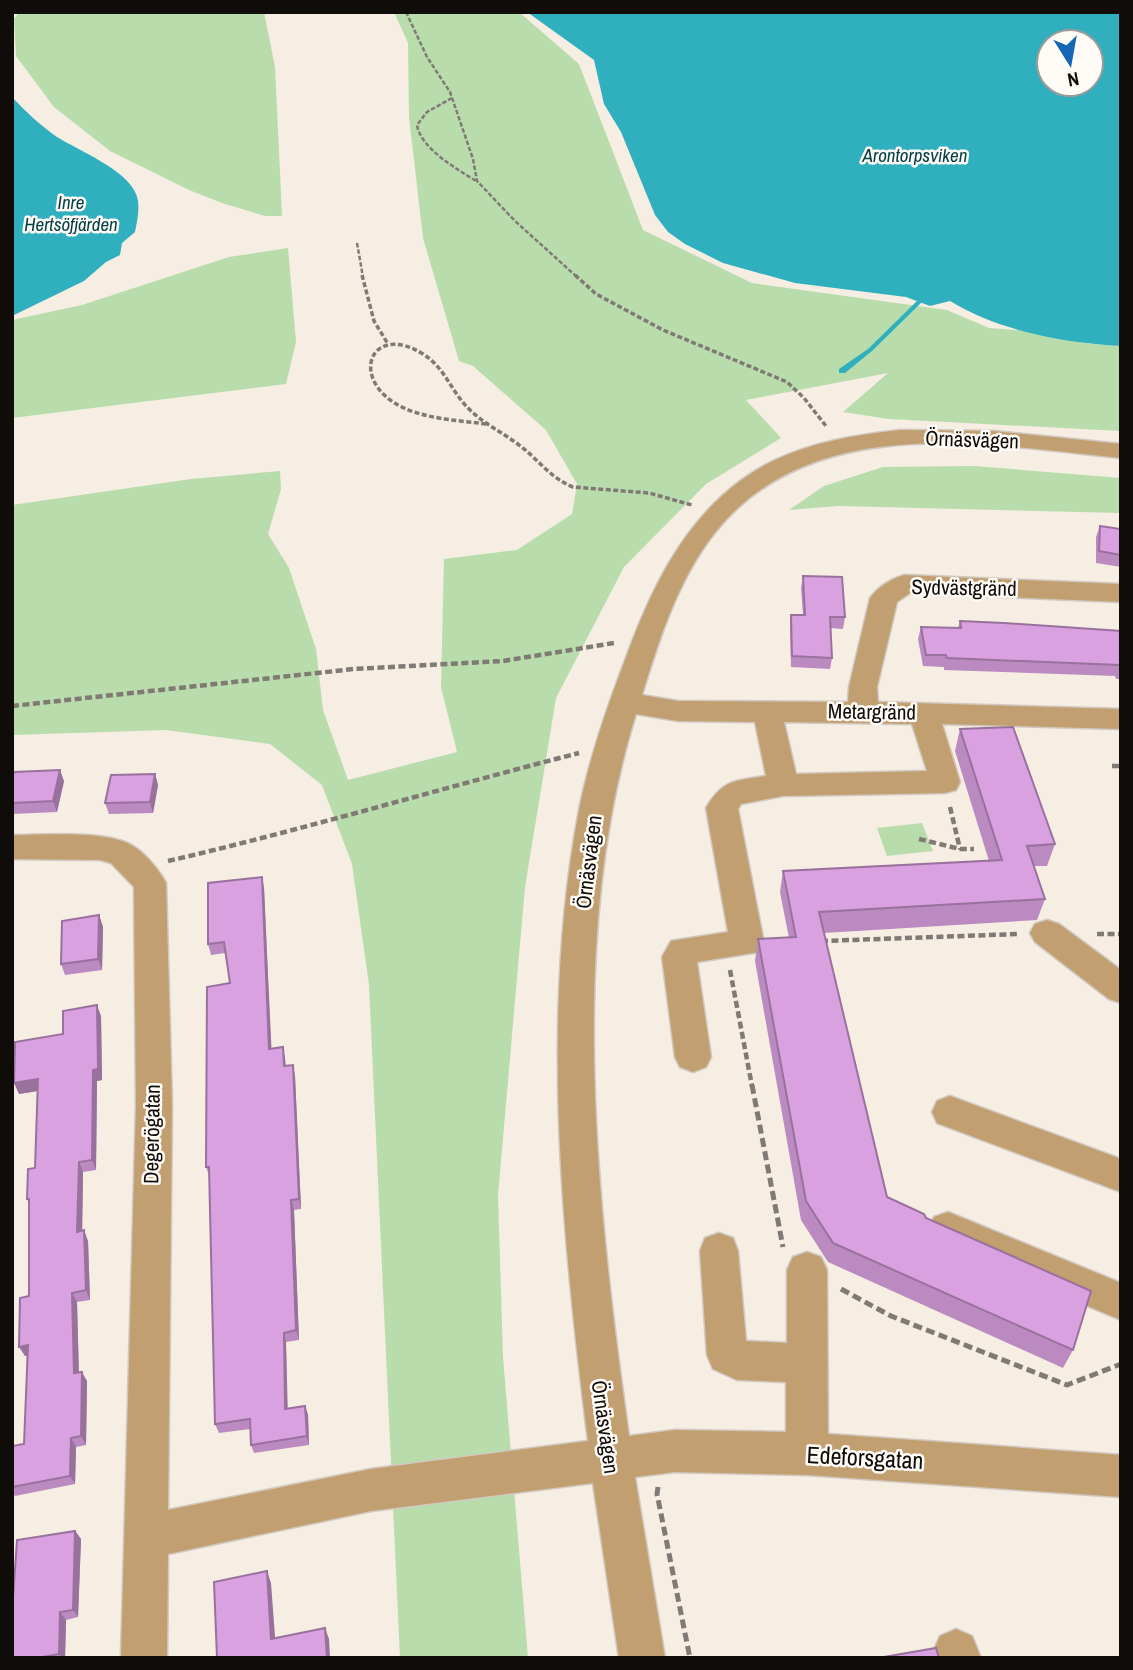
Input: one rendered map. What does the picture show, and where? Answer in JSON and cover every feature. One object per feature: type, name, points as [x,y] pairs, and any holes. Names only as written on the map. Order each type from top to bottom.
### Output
[{"type":"street","name":"Örnäsvägen","points":[[642,1658],[598,1375],[584,1218],[576,1031],[581,926],[595,811],[611,746],[646,638],[679,565],[716,514],[746,487],[803,457],[842,446],[910,438],[948,438],[1121,451]]},
{"type":"street","name":"Sydvästgränd","points":[[863,712],[863,687],[884,598],[904,584],[1121,593]]},
{"type":"street","name":"Metargränd","points":[[625,702],[678,711],[924,713],[1121,719]]},
{"type":"street","points":[[767,711],[783,785]]},
{"type":"street","points":[[693,1057],[679,957],[682,950],[747,943],[722,807],[730,796],[741,791],[783,785],[857,792],[945,782],[924,713]]},
{"type":"street","points":[[12,847],[100,848],[122,854],[141,871]]},
{"type":"street","name":"Degerögatan","points":[[141,871],[150,883],[154,1105],[144,1658]]},
{"type":"street","points":[[1047,933],[1121,989]]},
{"type":"street","points":[[950,1112],[1121,1176]]},
{"type":"street","points":[[935,1223],[1121,1302]]},
{"type":"street","points":[[719,1251],[727,1355],[737,1360],[807,1363]]},
{"type":"street","points":[[807,1270],[807,1454]]},
{"type":"street","name":"Edeforsgatan","points":[[609,1458],[675,1451],[807,1454],[1121,1476]]},
{"type":"street","points":[[147,1536],[371,1490],[609,1458]]},
{"type":"path","points":[[406,12],[424,51],[452,98],[473,159],[477,181]]},
{"type":"path","points":[[452,98],[417,124],[418,131],[433,149],[477,181],[515,221],[596,294],[663,330],[788,382],[842,446]]},
{"type":"path","points":[[357,243],[369,313],[375,328],[389,345]]},
{"type":"path","points":[[486,424],[438,416],[401,406],[386,397],[371,372],[370,362],[379,348],[389,345],[406,345],[432,360],[443,371],[464,404],[486,424],[518,444],[540,468],[562,484],[649,493],[716,514]]},
{"type":"path","points":[[12,706],[354,669],[503,661],[646,638]]},
{"type":"path","points":[[141,871],[175,859],[267,838],[414,795],[611,746]]},
{"type":"path","points":[[1112,766],[1121,766]]},
{"type":"path","points":[[945,782],[960,849]]},
{"type":"path","points":[[919,839],[960,849],[974,849]]},
{"type":"path","points":[[815,941],[1047,933],[1121,934]]},
{"type":"path","points":[[726,945],[758,1125],[786,1258],[891,1316],[1067,1385],[1121,1364]]},
{"type":"path","points":[[657,1494],[690,1658]]},
{"type":"green space","points":[[19,12],[264,12],[275,67],[282,216],[265,216],[222,203],[189,190],[110,151],[54,107],[16,56],[14,19]]},
{"type":"green space","points":[[394,12],[519,12],[579,64],[643,230],[752,283],[947,310],[989,328],[1121,346],[1121,431],[889,419],[843,412],[888,373],[746,400],[781,438],[706,484],[624,567],[556,698],[525,887],[498,1195],[503,1357],[528,1658],[400,1658],[369,985],[352,864],[322,785],[270,744],[166,730],[12,735],[12,505],[191,479],[280,471],[281,489],[268,534],[289,568],[316,649],[323,710],[348,780],[457,752],[441,687],[444,559],[517,550],[572,514],[577,484],[546,430],[473,366],[459,361],[423,238],[409,117],[408,43]]},
{"type":"green space","points":[[288,248],[296,342],[286,384],[12,418],[12,320],[82,305],[229,257]]},
{"type":"green space","points":[[974,466],[1121,478],[1121,513],[838,506],[789,510],[824,486],[883,467]]},
{"type":"green space","points":[[922,823],[933,851],[887,856],[877,828]]},
{"type":"water","name":"Arontorpsviken","points":[[527,12],[1121,12],[1121,346],[1032,334],[989,320],[950,301],[930,306],[906,297],[795,283],[723,263],[685,244],[668,232],[655,215],[621,132],[604,104],[594,60]]},
{"type":"water","name":"Inre Hertsöfjärden","points":[[12,97],[57,137],[101,161],[123,177],[136,194],[138,218],[135,232],[122,243],[120,255],[106,262],[84,281],[12,316]]},
{"type":"building","points":[[1100,526],[1121,529],[1121,555],[1099,551]]},
{"type":"building","points":[[803,576],[842,577],[845,617],[830,617],[832,658],[792,656],[791,615],[805,615]]},
{"type":"building","points":[[960,621],[1121,631],[1121,667],[926,655],[921,627],[961,628]]},
{"type":"building","points":[[1013,727],[1055,844],[1027,846],[1045,899],[819,912],[887,1197],[924,1214],[926,1218],[1091,1291],[1073,1350],[833,1243],[806,1201],[758,939],[796,937],[783,871],[1002,860],[960,729]]},
{"type":"building","points":[[60,770],[53,801],[12,803],[14,772]]},
{"type":"building","points":[[155,774],[150,802],[105,803],[111,775]]},
{"type":"building","points":[[262,877],[269,1049],[283,1047],[284,1066],[293,1065],[299,1199],[291,1200],[296,1330],[284,1333],[285,1409],[305,1406],[307,1436],[251,1445],[250,1419],[215,1424],[209,1167],[206,1167],[207,987],[230,983],[224,942],[208,944],[208,883]]},
{"type":"building","points":[[99,915],[98,959],[61,964],[62,921]]},
{"type":"building","points":[[97,1005],[98,1069],[93,1070],[92,1160],[79,1162],[77,1232],[84,1230],[86,1290],[72,1293],[74,1373],[82,1372],[81,1436],[71,1438],[70,1476],[12,1487],[12,1446],[24,1444],[28,1345],[19,1347],[20,1298],[29,1296],[28,1169],[35,1168],[38,1079],[14,1083],[15,1042],[63,1034],[63,1011]]},
{"type":"building","points":[[75,1531],[73,1610],[60,1612],[59,1654],[37,1658],[12,1658],[17,1540]]},
{"type":"building","points":[[267,1571],[271,1639],[325,1628],[327,1658],[217,1658],[214,1582]]},
{"type":"building","points":[[936,1648],[939,1658],[878,1658]]},
{"type":"waterway","points":[[842,371],[870,350],[919,302]]}]
